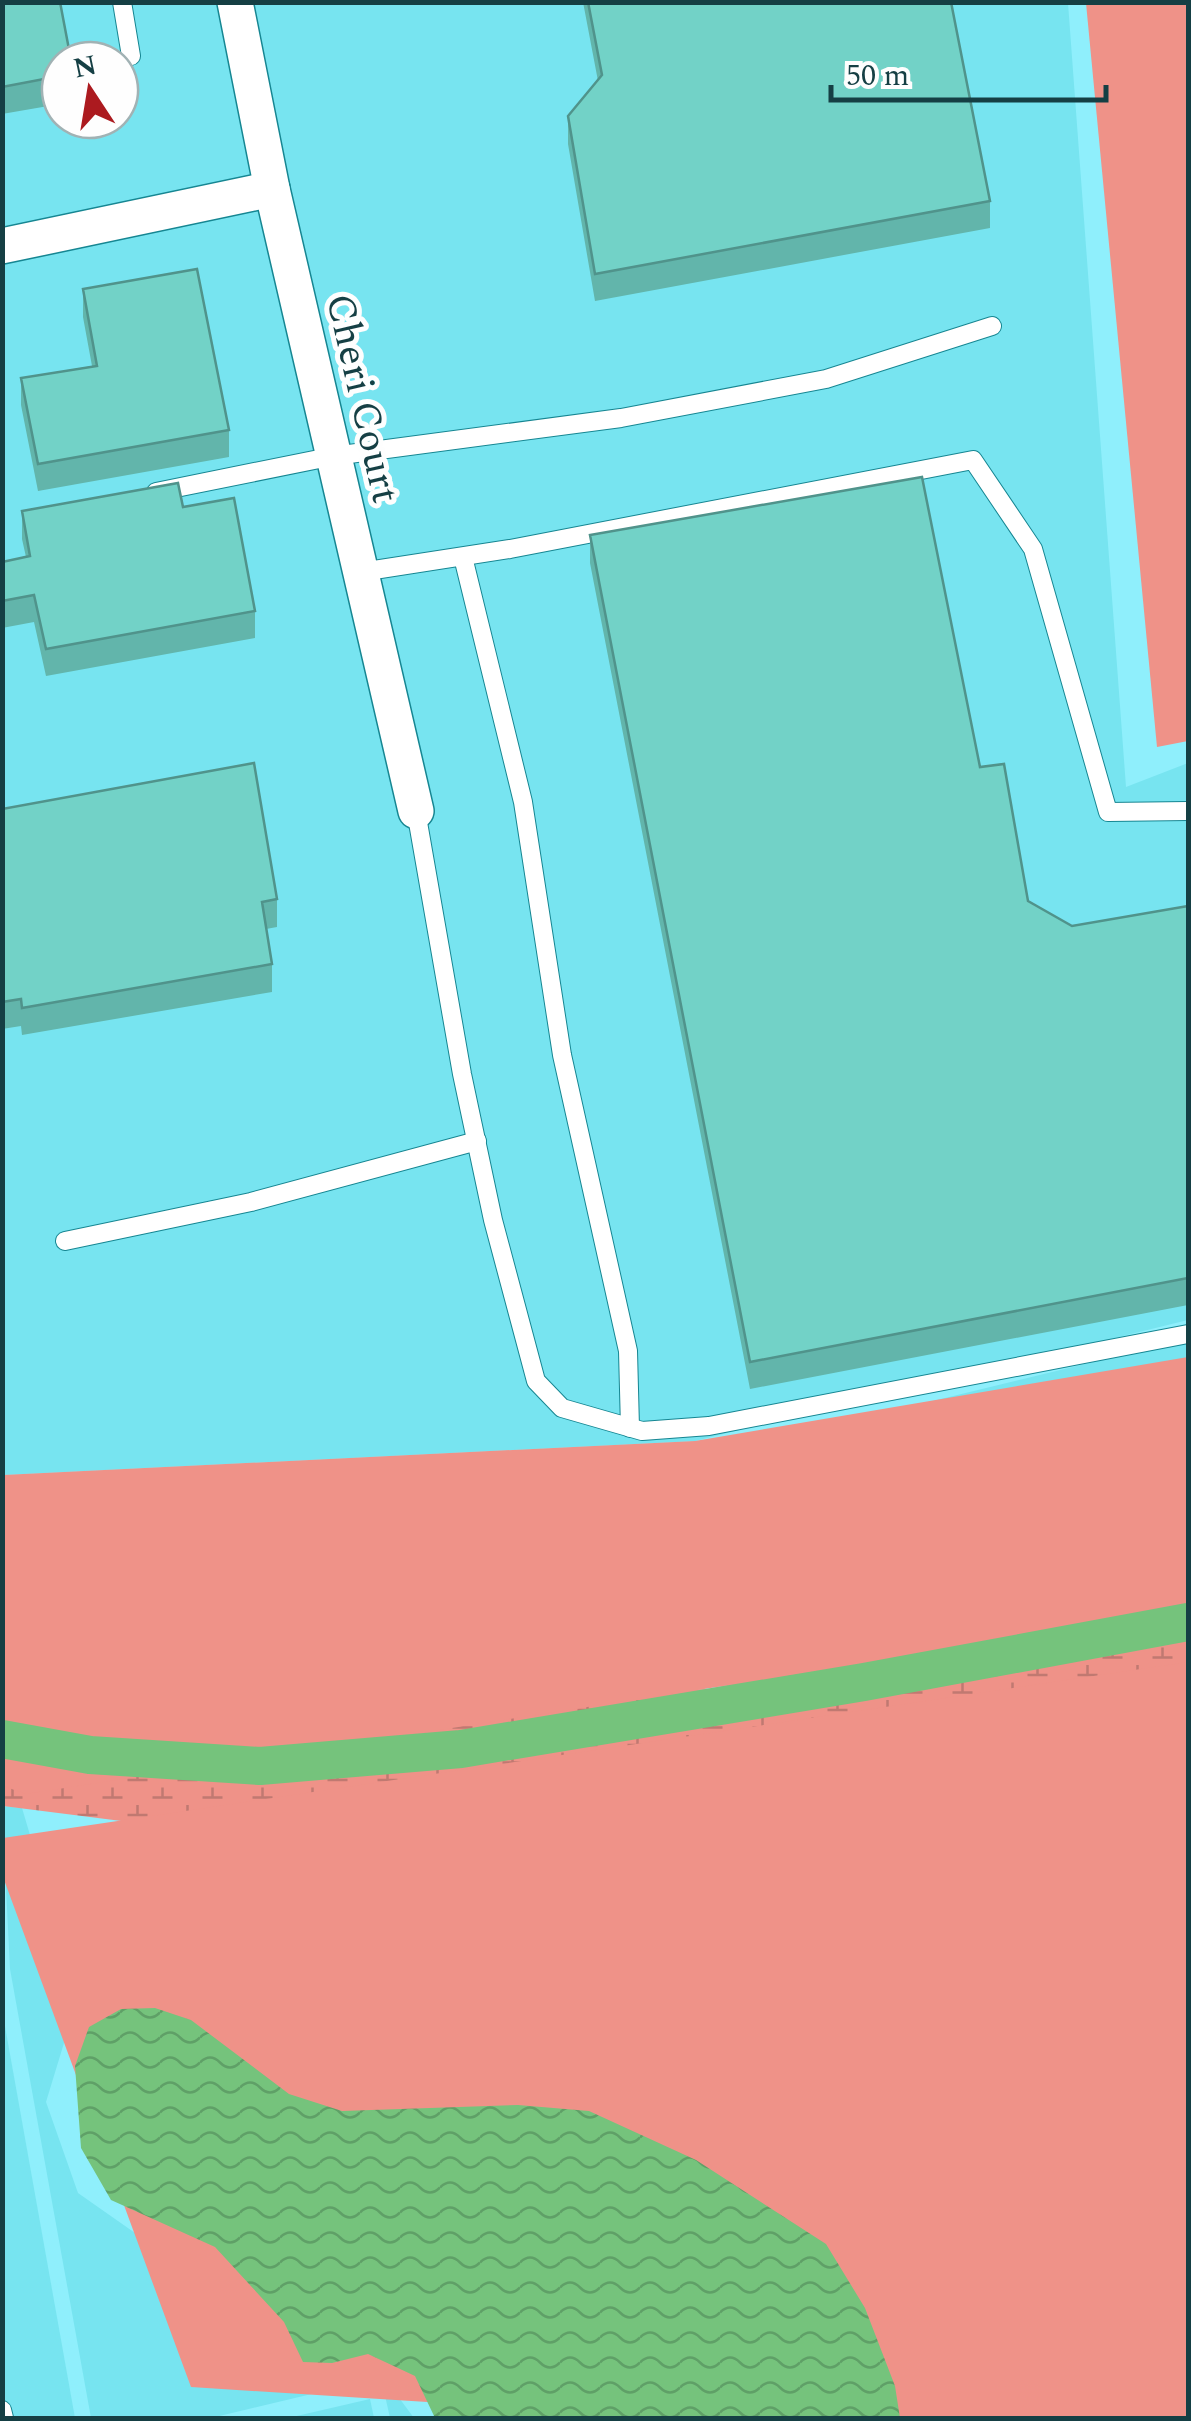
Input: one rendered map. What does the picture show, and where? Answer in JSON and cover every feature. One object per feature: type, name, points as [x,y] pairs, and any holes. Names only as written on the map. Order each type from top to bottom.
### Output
[{"type":"street","name":"Cheri Court","points":[[236,2],[272,188],[416,811]]},
{"type":"street","points":[[2,246],[272,188]]},
{"type":"lane","points":[[122,2],[128,40]]},
{"type":"lane","points":[[138,496],[334,456],[621,418],[826,379],[992,326]]},
{"type":"lane","points":[[360,572],[462,557],[973,460],[1033,549],[1108,812],[1188,811]]},
{"type":"lane","points":[[462,557],[523,802],[562,1054],[628,1350],[630,1428]]},
{"type":"lane","points":[[416,811],[476,1141],[536,1381],[562,1408],[630,1428],[709,1426],[1188,1334]]},
{"type":"lane","points":[[65,1241],[251,1202],[476,1141]]},
{"type":"lane","points":[[2,2410],[4,2418]]},
{"type":"shaded area","points":[[2,3],[1068,3],[1126,787],[1188,763],[1188,1320],[695,1441],[3,1475]]},
{"type":"shaded area","points":[[1188,1339],[1188,1359],[797,1434]]},
{"type":"shaded area","points":[[2,1806],[22,1808],[78,1997],[46,2102],[78,2193],[185,2268],[388,2383],[414,2418],[390,2418],[384,2391],[366,2381],[211,2418],[91,2418],[10,1969]]},
{"type":"shaded area","points":[[3,2015],[75,2418],[3,2418]]},
{"type":"shaded area","points":[[370,2399],[374,2418],[288,2418]]},
{"type":"green space","points":[[1086,3],[1188,3],[1188,741],[1157,747]]},
{"type":"green space","points":[[1188,1357],[1188,1614],[26,1794],[3,1786],[3,1475],[695,1441]]},
{"type":"green space","points":[[1188,1590],[1188,1685],[153,1825],[3,1806],[2,1703],[25,1711],[708,1689]]},
{"type":"green space","points":[[1188,1662],[1188,2418],[521,2418],[521,2408],[191,2387],[3,1877],[3,1838]]},
{"type":"water","points":[[155,2008],[191,2020],[289,2094],[342,2111],[518,2105],[589,2111],[696,2160],[826,2244],[865,2308],[895,2386],[900,2418],[435,2418],[415,2376],[368,2354],[332,2363],[303,2362],[284,2322],[215,2247],[111,2200],[81,2148],[75,2066],[89,2027],[121,2009]]},
{"type":"building","points":[[2,2],[60,2],[67,40],[40,40],[40,80],[2,87]]},
{"type":"building","points":[[588,2],[951,2],[990,201],[595,274],[568,116],[602,75]]},
{"type":"building","points":[[197,269],[229,430],[38,464],[21,378],[97,366],[83,289]]},
{"type":"building","points":[[922,477],[980,767],[1004,764],[1028,901],[1072,926],[1188,906],[1188,1278],[750,1362],[590,535]]},
{"type":"building","points":[[178,483],[183,507],[234,498],[255,611],[46,649],[34,595],[2,601],[2,562],[30,556],[22,511]]},
{"type":"building","points":[[254,763],[277,899],[262,902],[272,964],[22,1008],[21,999],[2,1002],[2,809]]},
{"type":"waterway","points":[[2,1739],[90,1755],[260,1766],[461,1749],[864,1682],[1188,1622]]}]
